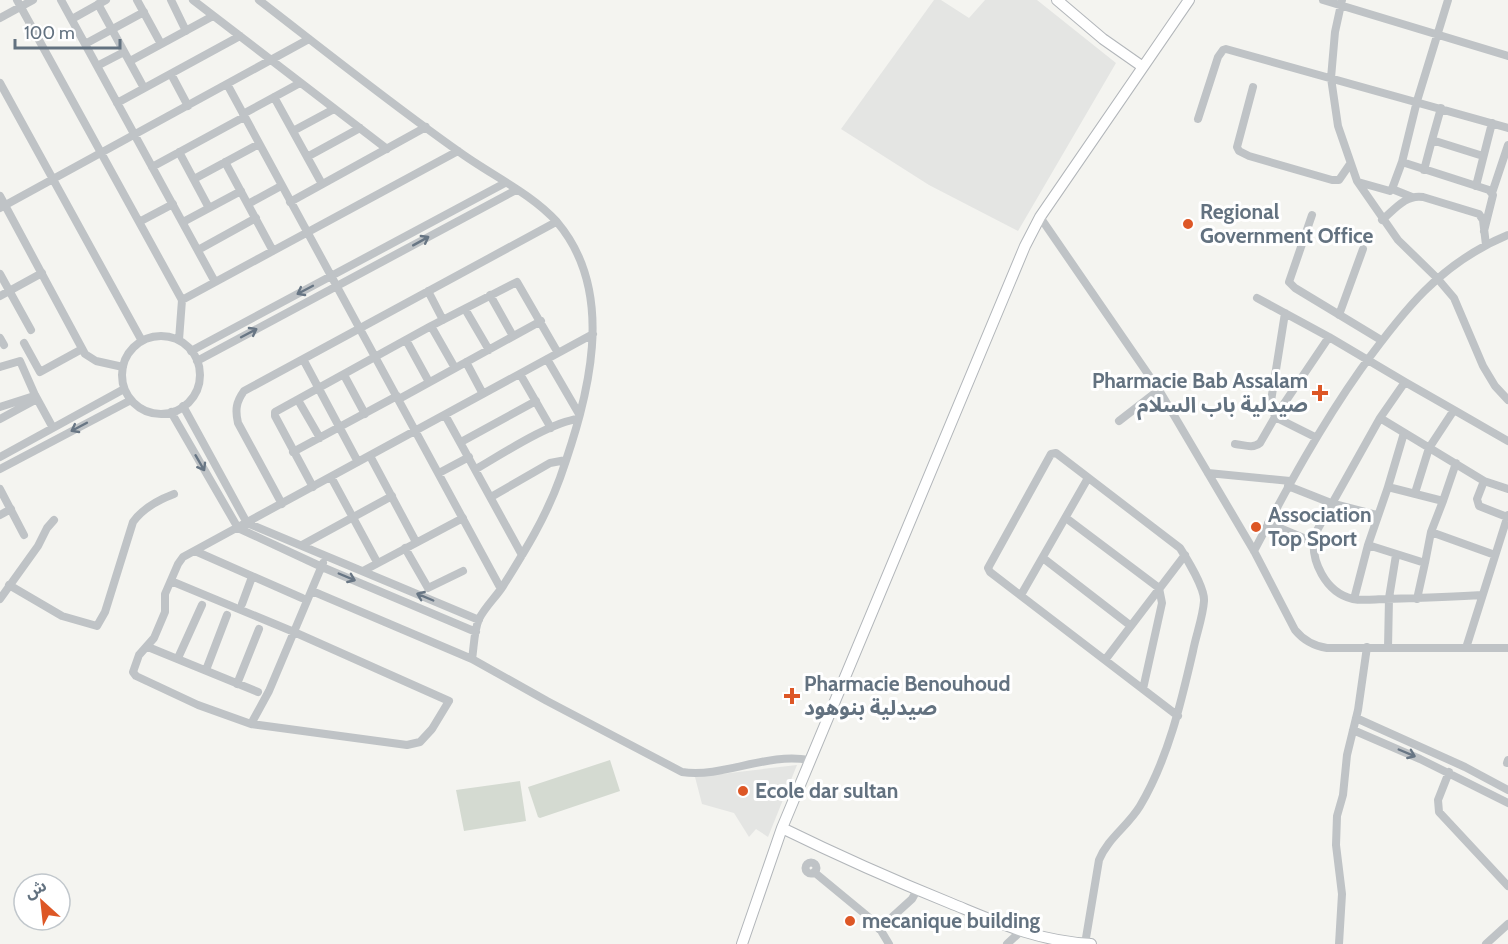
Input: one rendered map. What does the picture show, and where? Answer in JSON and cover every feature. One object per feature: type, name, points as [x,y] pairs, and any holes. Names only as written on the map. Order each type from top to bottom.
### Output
[{"type":"main road","points":[[1057,0],[1103,39],[1143,67]]},
{"type":"main road","points":[[742,944],[782,828],[809,760],[1025,246],[1040,217],[1189,0]]},
{"type":"main road","points":[[782,828],[917,890],[1020,932],[1091,944]]},
{"type":"street","points":[[0,18],[19,3],[33,0]]},
{"type":"street","points":[[62,0],[215,282]]},
{"type":"street","points":[[137,0],[161,44]]},
{"type":"street","points":[[171,0],[186,31]]},
{"type":"street","points":[[193,0],[387,149]]},
{"type":"street","points":[[259,0],[426,128],[532,200],[556,222],[571,243],[588,285],[593,307],[593,334],[579,417],[566,460],[548,507],[522,555],[479,620],[472,659]]},
{"type":"street","points":[[1323,0],[1342,3],[1508,56]]},
{"type":"street","points":[[1392,189],[1402,162],[1417,101],[1448,0]]},
{"type":"street","points":[[72,19],[102,2],[112,29],[144,88]]},
{"type":"street","points":[[19,3],[182,300],[179,340]]},
{"type":"street","points":[[1342,3],[1335,32],[1331,78],[1338,126],[1357,181],[1398,240],[1454,298],[1490,377],[1508,400]]},
{"type":"street","points":[[85,44],[144,12]]},
{"type":"street","points":[[130,61],[213,16]]},
{"type":"street","points":[[117,103],[240,36]]},
{"type":"street","points":[[3,207],[309,39]]},
{"type":"street","points":[[1198,119],[1218,57],[1223,50],[1230,49],[1508,128]]},
{"type":"street","points":[[97,66],[124,51]]},
{"type":"street","points":[[171,74],[188,105]]},
{"type":"street","points":[[0,83],[142,341]]},
{"type":"street","points":[[152,167],[300,83]]},
{"type":"street","points":[[227,84],[501,588]]},
{"type":"street","points":[[1253,87],[1237,147],[1239,151],[1332,180],[1340,180],[1350,164]]},
{"type":"street","points":[[274,97],[322,184]]},
{"type":"street","points":[[1424,170],[1441,108]]},
{"type":"street","points":[[293,131],[334,109]]},
{"type":"street","points":[[1476,186],[1492,123]]},
{"type":"street","points":[[307,157],[360,128]]},
{"type":"street","points":[[290,202],[426,128]]},
{"type":"street","points":[[1432,140],[1483,156]]},
{"type":"street","points":[[194,179],[259,144]]},
{"type":"street","points":[[1484,231],[1492,193],[1508,145]]},
{"type":"street","points":[[182,300],[458,151]]},
{"type":"street","points":[[179,152],[209,208]]},
{"type":"street","points":[[225,162],[273,251]]},
{"type":"street","points":[[1402,162],[1492,193]]},
{"type":"street","points":[[1357,181],[1479,214],[1483,220],[1486,245]]},
{"type":"street","points":[[191,351],[505,183]]},
{"type":"street","points":[[248,204],[281,186]]},
{"type":"street","points":[[197,361],[516,190]]},
{"type":"street","points":[[183,222],[241,191]]},
{"type":"street","points":[[0,196],[3,207],[42,273],[85,354],[96,361],[123,367]]},
{"type":"street","points":[[1382,220],[1412,197]]},
{"type":"street","points":[[139,222],[172,204]]},
{"type":"street","points":[[1312,215],[1289,282],[1381,340]]},
{"type":"street","points":[[1040,217],[1159,390],[1254,551],[1292,625],[1304,639],[1321,647],[1508,648]]},
{"type":"street","points":[[198,250],[256,218]]},
{"type":"street","points":[[282,504],[238,423],[235,411],[244,391],[556,222]]},
{"type":"street","points":[[1254,551],[1316,437],[1381,340],[1407,308],[1437,278],[1456,263],[1486,245],[1506,237]]},
{"type":"street","points":[[1339,315],[1363,249]]},
{"type":"street","points":[[0,296],[42,273]]},
{"type":"street","points":[[0,274],[31,330]]},
{"type":"street","points":[[313,487],[274,414],[406,340],[517,282],[558,353]]},
{"type":"street","points":[[428,291],[443,320]]},
{"type":"street","points":[[490,295],[513,336]]},
{"type":"street","points":[[1257,298],[1508,441]]},
{"type":"street","points":[[465,309],[489,350]]},
{"type":"street","points":[[1285,313],[1271,401],[1275,417],[1316,437]]},
{"type":"street","points":[[293,452],[541,321]]},
{"type":"street","points":[[432,326],[455,368]]},
{"type":"street","points":[[171,581],[294,632],[449,701],[432,729],[420,742],[407,745],[251,724],[198,705],[136,676],[133,672],[134,668],[139,655],[148,647],[165,612],[165,597],[171,581],[179,561],[593,334]]},
{"type":"street","points":[[167,336],[179,340],[191,351],[197,361],[200,373],[198,386],[192,398],[183,406],[171,412],[150,412],[131,400],[124,389],[123,367],[132,349],[142,341],[167,336]]},
{"type":"street","points":[[1235,444],[1253,447],[1260,443],[1329,337]]},
{"type":"street","points":[[406,340],[429,382]]},
{"type":"street","points":[[24,343],[40,372],[82,349]]},
{"type":"street","points":[[303,359],[358,462]]},
{"type":"street","points":[[547,359],[579,417]]},
{"type":"street","points":[[0,367],[20,361],[53,428]]},
{"type":"street","points":[[466,362],[483,394]]},
{"type":"street","points":[[520,374],[551,428]]},
{"type":"street","points":[[344,375],[365,414]]},
{"type":"street","points":[[1405,382],[1380,418],[1315,534],[1313,542],[1324,578],[1338,592],[1354,599],[1417,599],[1482,595]]},
{"type":"street","points":[[0,457],[124,389]]},
{"type":"street","points":[[1119,421],[1159,390]]},
{"type":"street","points":[[0,407],[36,397]]},
{"type":"street","points":[[0,419],[36,397]]},
{"type":"street","points":[[0,469],[131,400]]},
{"type":"street","points":[[298,400],[320,438]]},
{"type":"street","points":[[461,441],[536,401]]},
{"type":"street","points":[[183,406],[247,523],[479,620]]},
{"type":"street","points":[[1415,493],[1430,448],[1454,410]]},
{"type":"street","points":[[171,412],[238,528],[322,567],[476,632]]},
{"type":"street","points":[[445,415],[522,555]]},
{"type":"street","points":[[476,468],[551,428],[579,417]]},
{"type":"street","points":[[1380,418],[1484,481],[1508,489]]},
{"type":"street","points":[[1354,599],[1377,515],[1404,433]]},
{"type":"street","points":[[1085,944],[1099,860],[1104,847],[1130,822],[1148,792],[1178,716],[1204,599],[1190,564],[1180,548],[1056,453],[1051,454],[988,568],[990,572],[1178,716]]},
{"type":"street","points":[[370,456],[416,542]]},
{"type":"street","points":[[439,473],[470,457]]},
{"type":"street","points":[[491,496],[550,463],[566,460]]},
{"type":"street","points":[[1417,599],[1431,532],[1456,463]]},
{"type":"street","points":[[1208,473],[1289,484],[1331,503],[1377,515]]},
{"type":"street","points":[[332,477],[377,562]]},
{"type":"street","points":[[1022,595],[1088,478]]},
{"type":"street","points":[[1466,648],[1508,516],[1479,506],[1478,499],[1484,481]]},
{"type":"street","points":[[1388,487],[1443,501]]},
{"type":"street","points":[[0,489],[24,535]]},
{"type":"street","points":[[9,585],[63,616],[97,626],[105,612],[133,522],[147,508],[174,494]]},
{"type":"street","points":[[302,545],[392,496]]},
{"type":"street","points":[[0,515],[11,509]]},
{"type":"street","points":[[363,571],[463,518]]},
{"type":"street","points":[[1066,518],[1159,588],[1162,603],[1143,689]]},
{"type":"street","points":[[0,599],[54,520]]},
{"type":"street","points":[[1268,523],[1313,542]]},
{"type":"street","points":[[1431,532],[1495,555]]},
{"type":"street","points":[[1368,545],[1425,563]]},
{"type":"street","points":[[405,548],[428,588],[463,571]]},
{"type":"street","points":[[195,551],[302,598]]},
{"type":"street","points":[[1106,660],[1185,555]]},
{"type":"street","points":[[1388,648],[1389,598],[1396,555]]},
{"type":"street","points":[[251,724],[269,691],[327,556]]},
{"type":"street","points":[[1042,558],[1131,626]]},
{"type":"street","points":[[242,604],[252,577]]},
{"type":"street","points":[[312,591],[472,659],[682,772],[700,773],[792,757],[809,760]]},
{"type":"street","points":[[178,658],[202,604]]},
{"type":"street","points":[[206,670],[226,615]]},
{"type":"street","points":[[237,684],[259,629]]},
{"type":"street","points":[[148,647],[258,693]]},
{"type":"street","points":[[1339,944],[1342,894],[1336,825],[1367,647]]},
{"type":"street","points":[[1356,718],[1455,762],[1508,790]]},
{"type":"street","points":[[1353,730],[1449,772],[1508,803]]},
{"type":"street","points":[[1449,772],[1438,800],[1439,812],[1508,886]]},
{"type":"street","points":[[814,872],[877,924],[889,944]]},
{"type":"street","points":[[879,929],[912,898],[917,890]]},
{"type":"street","points":[[1486,944],[1508,924]]},
{"type":"street","points":[[1007,944],[1020,932]]},
{"type":"shaded area","points":[[934,0],[941,0],[969,18],[985,0],[1037,0],[1116,63],[1018,231],[929,185],[841,129]]},
{"type":"shaded area","points":[[610,760],[620,791],[538,817],[528,787]]},
{"type":"shaded area","name":"Ecole dar sultan","points":[[797,765],[768,837],[756,829],[749,837],[734,813],[702,804],[695,777]]},
{"type":"shaded area","points":[[520,781],[526,821],[464,831],[456,790]]},
{"type":"place","name":"Regional Government Office","points":[[1188,224]]},
{"type":"place","name":"Pharmacie Bab Assalam صيدلية باب السلام","points":[[1320,393]]},
{"type":"place","name":"Association Top Sport","points":[[1256,527]]},
{"type":"place","name":"Pharmacie Benouhoud صيدلية بنوهود","points":[[792,696]]},
{"type":"place","name":"Ecole dar sultan","points":[[743,791]]},
{"type":"place","name":"mecanique building","points":[[850,921]]}]
